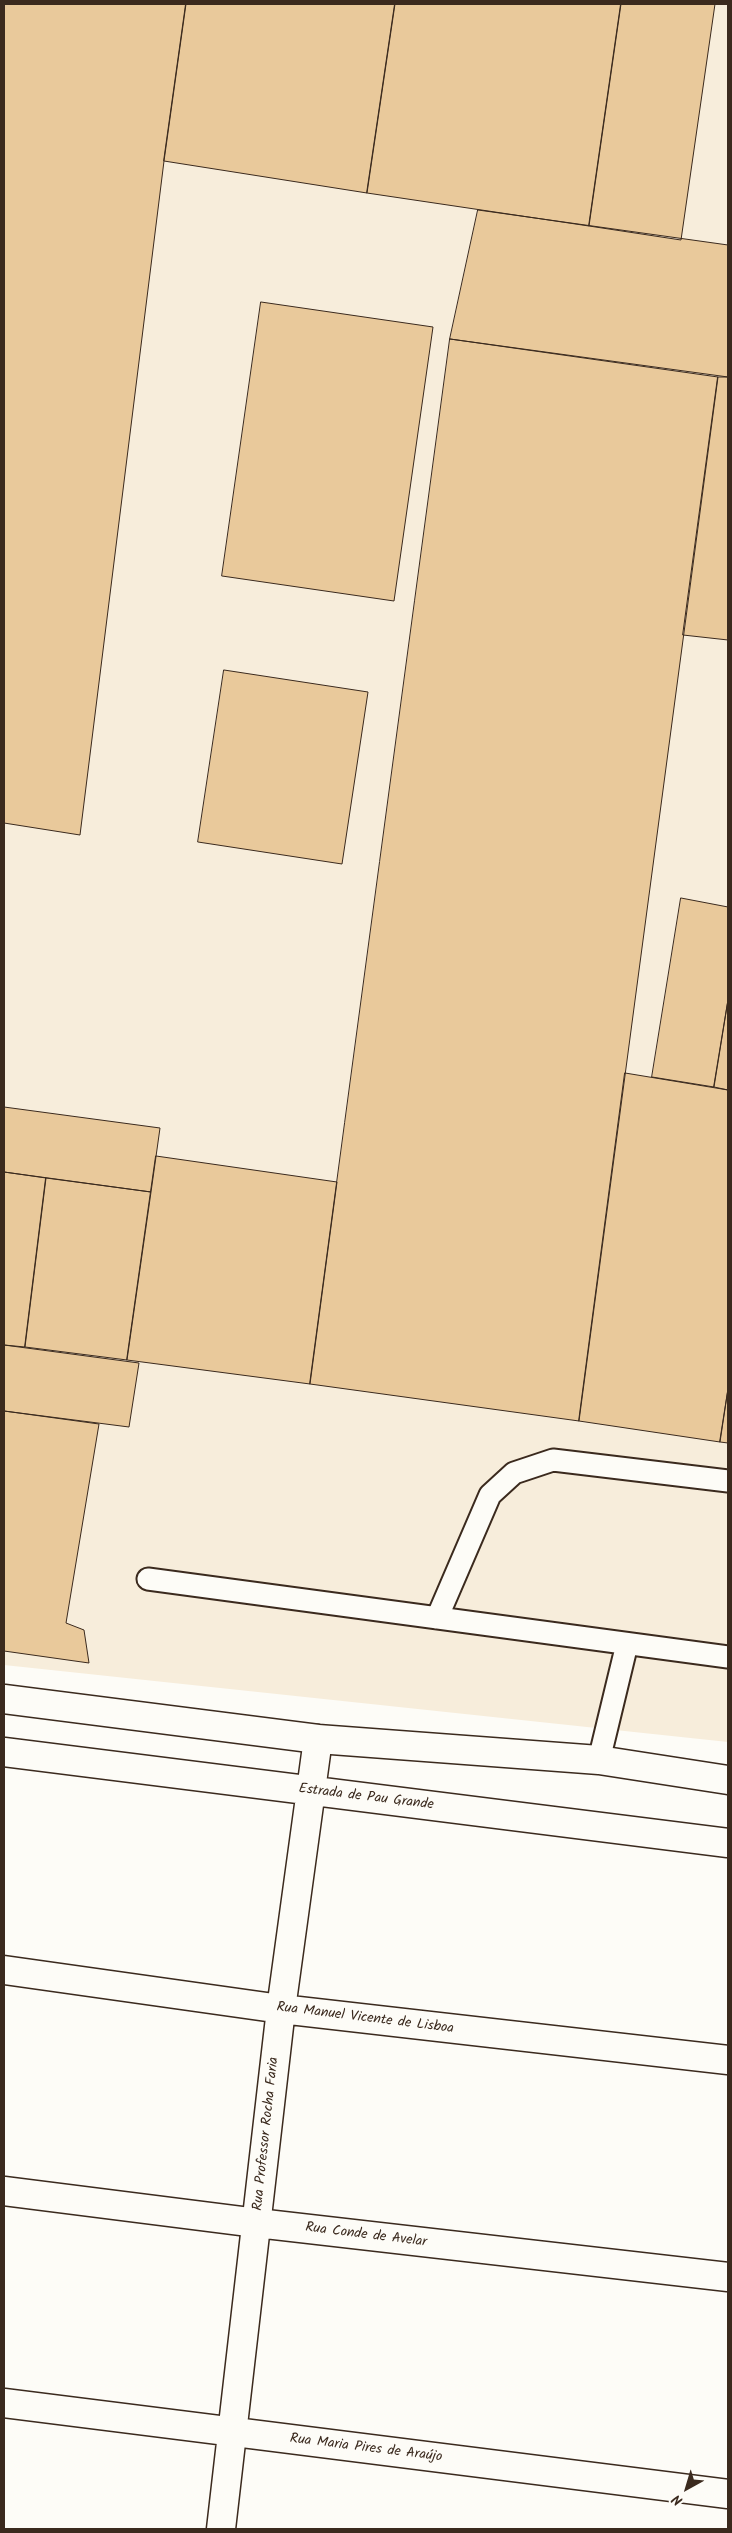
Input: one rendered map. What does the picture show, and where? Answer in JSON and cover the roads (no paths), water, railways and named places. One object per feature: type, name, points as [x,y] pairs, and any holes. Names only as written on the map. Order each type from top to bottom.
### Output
[{"type":"street","points":[[4,1700],[318,1738],[599,1760],[728,1780]]},
{"type":"street","name":"Rua Professor Rocha Faria","points":[[221,2529],[281,2010],[309,1791],[318,1738]]},
{"type":"street","name":"Estrada de Pau Grande","points":[[4,1752],[728,1843]]},
{"type":"street","name":"Rua Manuel Vicente de Lisboa","points":[[4,1970],[281,2010],[728,2060]]},
{"type":"street","name":"Rua Conde de Avelar","points":[[4,2191],[257,2223],[728,2277]]},
{"type":"street","name":"Rua Maria Pires de Araújo","points":[[4,2403],[728,2494]]},
{"type":"lane","points":[[438,1618],[490,1495],[514,1473],[553,1460],[728,1481]]},
{"type":"lane","points":[[148,1579],[728,1657]]},
{"type":"lane","points":[[599,1760],[627,1644]]}]
